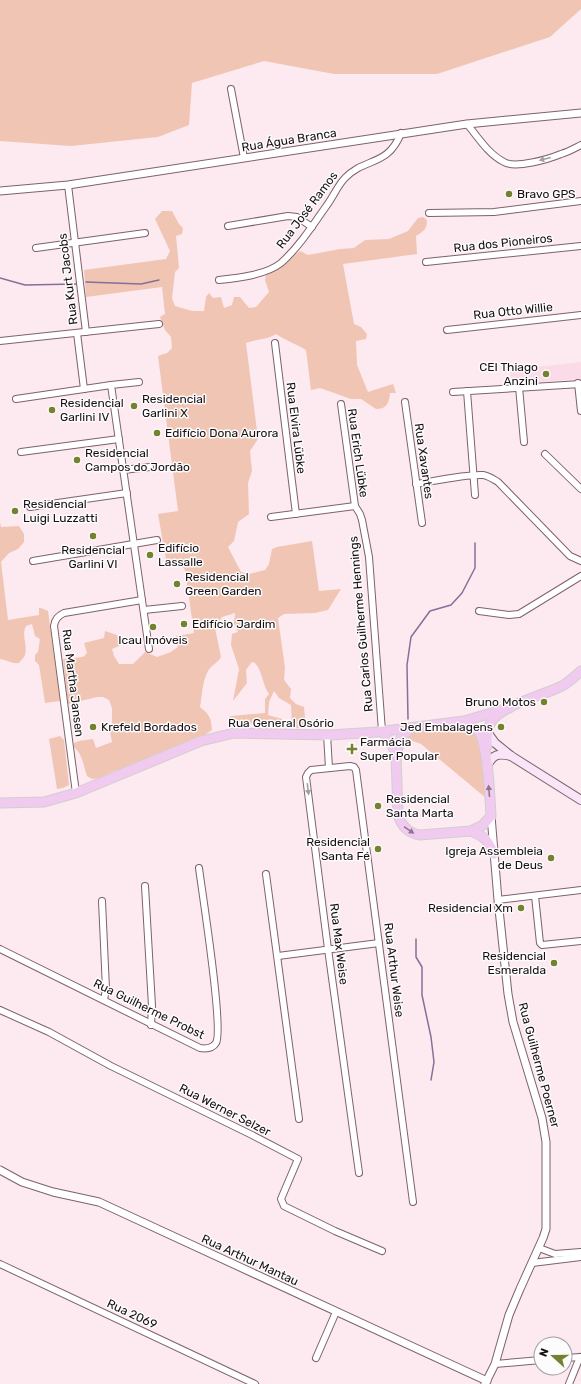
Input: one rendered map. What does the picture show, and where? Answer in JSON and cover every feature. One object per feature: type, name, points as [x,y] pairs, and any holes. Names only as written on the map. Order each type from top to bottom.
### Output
[{"type":"main road","name":"Rua General Osório","points":[[0,803],[44,802],[76,793],[201,741],[234,733],[258,732],[327,734],[382,731],[464,721],[509,708],[562,686],[581,670]]},
{"type":"main road","name":"Rua General Osório","points":[[487,732],[492,721],[509,708]]},
{"type":"main road","points":[[464,721],[477,724],[487,732],[495,743],[511,756],[581,800]]},
{"type":"main road","name":"Rua General Osório","points":[[454,723],[469,725],[478,731],[483,744],[487,766]]},
{"type":"main road","points":[[410,728],[401,738],[396,754],[398,814],[406,829],[414,834],[420,835],[470,831],[483,825],[491,816]]},
{"type":"main road","points":[[382,731],[391,743],[396,754]]},
{"type":"main road","points":[[487,732],[487,766]]},
{"type":"main road","points":[[487,766],[490,759],[495,755],[502,754],[511,756]]},
{"type":"main road","name":"Rua Guilherme Poerner","points":[[487,766],[491,816]]},
{"type":"main road","points":[[470,831],[481,835],[486,839],[494,854]]},
{"type":"street","points":[[231,89],[244,158]]},
{"type":"street","name":"Rua Água Branca","points":[[0,191],[68,185],[467,124],[581,113]]},
{"type":"street","points":[[467,124],[490,151],[504,163],[513,165],[542,160],[563,154],[581,145]]},
{"type":"street","name":"Rua José Ramos","points":[[220,280],[261,273],[280,264],[312,227],[346,176],[387,155],[393,149],[401,133]]},
{"type":"street","name":"Rua Kurt Jacobs","points":[[0,341],[86,332],[68,185]]},
{"type":"street","points":[[429,213],[494,212],[581,201]]},
{"type":"street","points":[[228,226],[288,216],[296,217],[312,227]]},
{"type":"street","points":[[36,248],[146,233]]},
{"type":"street","name":"Rua dos Pioneiros","points":[[426,262],[581,246]]},
{"type":"street","name":"Rua Otto Willie","points":[[447,330],[581,315]]},
{"type":"street","points":[[86,332],[159,324]]},
{"type":"street","points":[[77,333],[84,389]]},
{"type":"street","name":"Rua Elvira Lübke","points":[[274,343],[296,514]]},
{"type":"street","points":[[16,399],[139,382]]},
{"type":"street","points":[[453,392],[580,383],[581,411]]},
{"type":"street","points":[[111,385],[149,650]]},
{"type":"street","points":[[519,387],[524,442]]},
{"type":"street","points":[[466,391],[475,495]]},
{"type":"street","name":"Rua Xavantes","points":[[406,402],[422,523]]},
{"type":"street","name":"Rua Erich Lübke","points":[[340,404],[354,506]]},
{"type":"street","points":[[21,452],[119,439]]},
{"type":"street","points":[[546,454],[581,489]]},
{"type":"street","points":[[124,470],[150,467]]},
{"type":"street","points":[[416,484],[473,476],[484,476],[491,478],[498,482],[570,556],[581,560]]},
{"type":"street","points":[[30,507],[127,493]]},
{"type":"street","points":[[271,517],[354,506]]},
{"type":"street","name":"Rua Carlos Guilherme Hennings","points":[[354,506],[360,514],[362,520],[369,557],[382,731]]},
{"type":"street","points":[[33,561],[157,540]]},
{"type":"street","points":[[479,611],[509,615],[519,614],[581,576]]},
{"type":"street","name":"Rua Martha Jansen","points":[[76,793],[54,626],[55,621],[58,616],[64,613],[142,600]]},
{"type":"street","points":[[144,610],[182,606]]},
{"type":"street","points":[[327,734],[329,768]]},
{"type":"street","name":"Rua Arthur Weise","points":[[329,768],[350,766],[354,767],[356,770],[413,1202]]},
{"type":"street","name":"Rua Max Weise","points":[[329,768],[311,770],[308,772],[306,778],[359,1173]]},
{"type":"street","name":"Rua Guilherme Poerner","points":[[486,1383],[495,1364],[510,1315],[546,1229],[546,1142],[542,1118],[513,1022],[508,994],[491,816]]},
{"type":"street","name":"Rua Guilherme Probst","points":[[0,949],[200,1048],[207,1049],[212,1047],[216,1042],[218,1030],[216,1002],[199,868]]},
{"type":"street","points":[[266,874],[278,956],[298,1119]]},
{"type":"street","points":[[145,886],[152,1006],[151,1025]]},
{"type":"street","points":[[498,900],[581,890]]},
{"type":"street","points":[[535,896],[540,943],[542,945],[546,946],[581,941]]},
{"type":"street","points":[[102,901],[106,989],[104,1000]]},
{"type":"street","points":[[278,956],[379,943]]},
{"type":"street","name":"Rua Werner Selzer","points":[[0,1010],[49,1032],[111,1066],[252,1134],[298,1159],[281,1199],[284,1206],[334,1231],[382,1251]]},
{"type":"street","name":"Rua Arthur Mantau","points":[[0,1170],[22,1182],[53,1192],[99,1202],[486,1383]]},
{"type":"street","points":[[539,1248],[555,1254],[581,1252]]},
{"type":"street","points":[[532,1263],[581,1257]]},
{"type":"street","name":"Rua 2069","points":[[0,1264],[255,1384]]},
{"type":"street","points":[[316,1358],[336,1312]]},
{"type":"street","points":[[569,1384],[580,1357]]},
{"type":"street","points":[[495,1364],[533,1361]]},
{"type":"shaded area","points":[[0,0],[581,0],[581,9],[550,37],[437,74],[334,74],[264,61],[192,83],[189,125],[158,137],[71,146],[0,141]]},
{"type":"shaded area","points":[[162,211],[172,211],[183,228],[182,234],[176,236],[179,268],[175,272],[172,298],[175,306],[192,311],[204,311],[206,297],[209,293],[213,298],[221,297],[224,308],[232,305],[234,297],[240,297],[249,308],[256,307],[269,292],[265,280],[266,275],[300,251],[308,255],[354,248],[365,240],[389,239],[408,231],[418,218],[423,217],[427,220],[424,230],[416,236],[417,254],[343,264],[354,324],[361,327],[367,334],[366,339],[356,341],[357,365],[368,392],[393,384],[396,393],[390,393],[389,400],[385,407],[376,409],[361,399],[351,399],[320,388],[311,390],[306,350],[276,334],[246,343],[258,439],[250,451],[252,471],[248,483],[249,514],[238,522],[234,541],[228,547],[241,572],[249,574],[265,570],[269,564],[272,549],[312,541],[319,591],[341,589],[328,610],[315,613],[284,614],[278,618],[285,668],[284,680],[291,689],[290,698],[296,704],[304,707],[306,728],[292,728],[291,705],[279,698],[274,691],[269,702],[268,715],[282,719],[284,723],[282,725],[257,723],[232,725],[229,722],[229,717],[231,716],[265,713],[265,699],[269,694],[258,667],[252,662],[246,670],[247,683],[233,701],[239,669],[231,645],[232,634],[238,632],[234,624],[235,613],[222,617],[215,628],[221,657],[209,669],[203,684],[200,707],[209,717],[212,730],[203,736],[143,760],[125,769],[114,771],[100,778],[92,779],[87,776],[81,757],[74,747],[74,743],[93,739],[96,748],[112,742],[109,726],[112,725],[112,708],[109,700],[103,697],[68,704],[63,659],[83,657],[87,653],[84,643],[104,638],[105,631],[117,635],[119,646],[112,649],[119,664],[133,664],[145,652],[157,657],[171,652],[178,647],[176,636],[194,633],[185,570],[180,563],[167,565],[158,514],[178,511],[158,356],[167,353],[172,348],[171,337],[165,330],[160,317],[165,314],[162,287],[86,297],[84,270],[166,259],[170,251],[155,219]]},
{"type":"shaded area","name":"CEI Thiago Anzini","points":[[581,362],[581,380],[511,384],[510,370]]},
{"type":"shaded area","points":[[0,522],[1,527],[19,526],[24,534],[24,542],[18,549],[9,553],[1,562],[8,620],[39,615],[39,608],[48,611],[60,701],[45,703],[39,665],[35,661],[35,655],[38,652],[40,639],[35,636],[32,624],[26,626],[25,629],[24,636],[26,651],[25,656],[19,663],[0,659]]},
{"type":"shaded area","points":[[462,726],[468,727],[477,735],[481,753],[486,798],[421,744],[405,738],[412,732]]},
{"type":"shaded area","points":[[60,736],[64,740],[69,785],[57,789],[49,739]]},
{"type":"waterway","points":[[0,278],[25,285],[76,284]]},
{"type":"waterway","points":[[86,282],[141,284],[159,280]]},
{"type":"waterway","points":[[408,719],[407,665],[411,637],[430,611],[451,605],[462,593],[475,568],[475,543]]},
{"type":"waterway","points":[[416,939],[416,957],[422,967],[422,995],[431,1037],[434,1062],[431,1080]]},
{"type":"place","name":"Bravo GPS","points":[[509,194]]},
{"type":"place","name":"CEI Thiago Anzini","points":[[546,374]]},
{"type":"place","name":"Residencial Garlini X","points":[[134,406]]},
{"type":"place","name":"Residencial Garlini IV","points":[[52,410]]},
{"type":"place","name":"Edifício Dona Aurora","points":[[157,433]]},
{"type":"place","name":"Residencial Campos do Jordão","points":[[77,460]]},
{"type":"place","name":"Residencial Luigi Luzzatti","points":[[15,511]]},
{"type":"place","name":"Residencial Garlini VI","points":[[93,536]]},
{"type":"place","name":"Edifício Lassalle","points":[[150,555]]},
{"type":"place","name":"Residencial Green Garden","points":[[177,584]]},
{"type":"place","name":"Edifício Jardim","points":[[184,624]]},
{"type":"place","name":"Icau Imóveis","points":[[153,627]]},
{"type":"place","name":"Bruno Motos","points":[[544,702]]},
{"type":"place","name":"Krefeld Bordados","points":[[93,727]]},
{"type":"place","name":"Jed Embalagens","points":[[501,727]]},
{"type":"place","name":"Farmácia Super Popular","points":[[352,749]]},
{"type":"place","name":"Residencial Santa Marta","points":[[378,806]]},
{"type":"place","name":"Residencial Santa Fé","points":[[378,849]]},
{"type":"place","name":"Igreja Assembleia de Deus","points":[[551,858]]},
{"type":"place","name":"Residencial Xm","points":[[521,908]]},
{"type":"place","name":"Residencial Esmeralda","points":[[554,963]]}]
